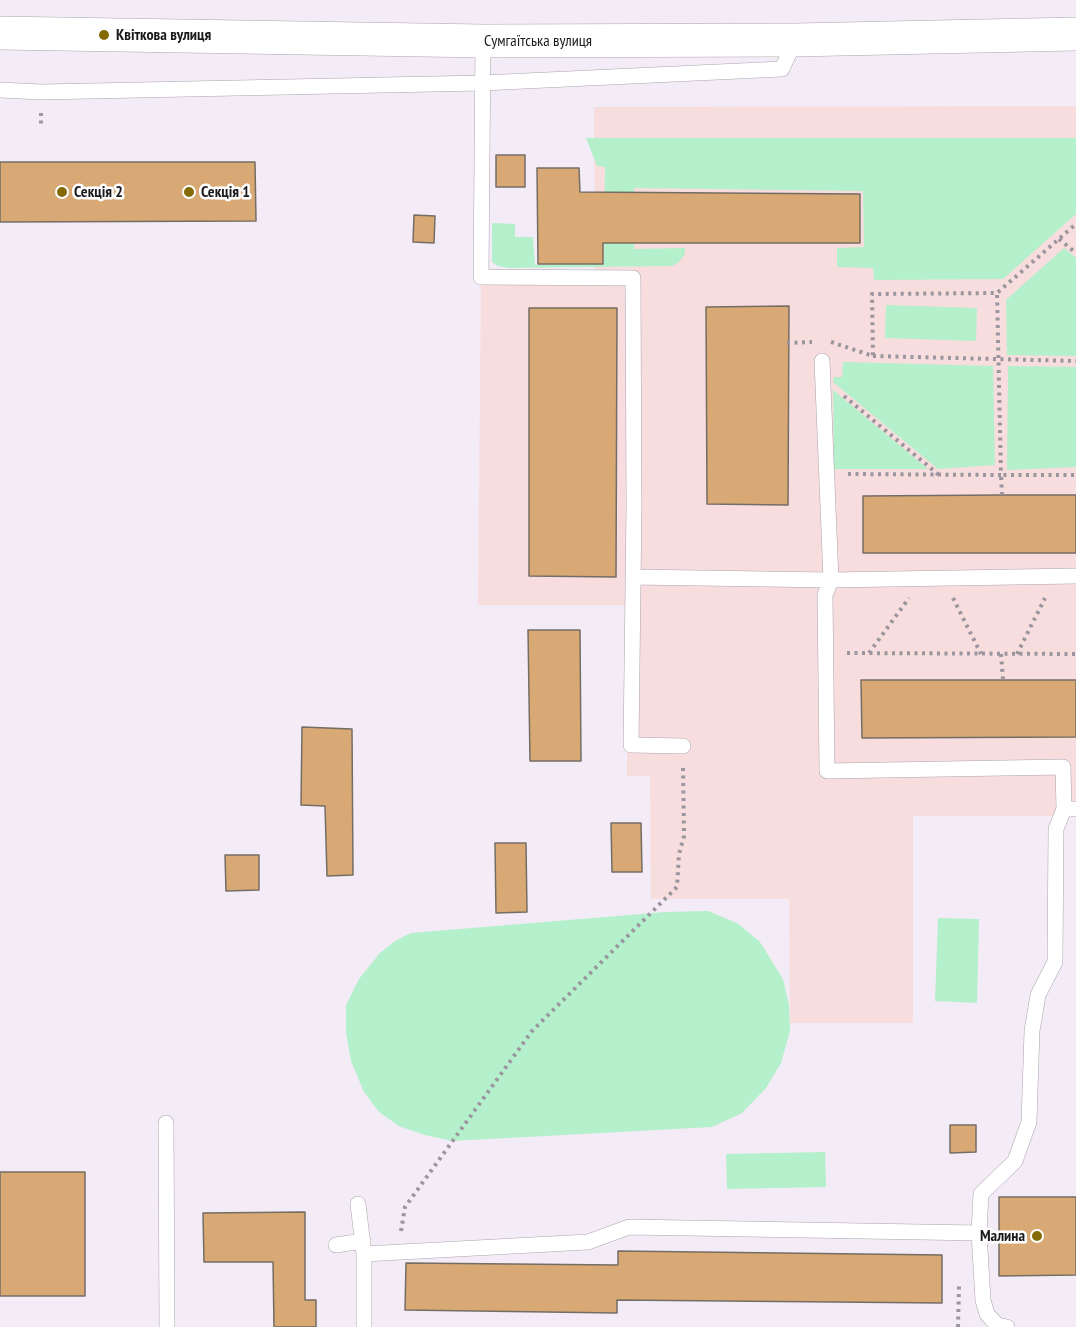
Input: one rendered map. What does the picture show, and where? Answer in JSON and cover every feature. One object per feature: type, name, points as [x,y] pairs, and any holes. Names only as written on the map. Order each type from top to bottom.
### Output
[{"type":"main road","name":"Сумгаїтська вулиця","points":[[0,33],[483,41],[795,40],[1076,34]]},
{"type":"lane","points":[[0,90],[53,92],[482,83],[782,69],[795,40]]},
{"type":"lane","points":[[483,41],[481,277],[633,278],[631,745],[683,746]]},
{"type":"lane","points":[[822,361],[831,580],[825,595],[826,771],[1063,767],[1070,809],[1056,829],[1055,962],[1038,995],[1032,1031],[1029,1122],[1015,1161],[981,1194],[979,1233],[982,1300],[987,1314],[996,1325],[1007,1327]]},
{"type":"lane","points":[[633,577],[831,580],[1076,576]]},
{"type":"lane","points":[[166,1123],[167,1327]]},
{"type":"lane","points":[[358,1204],[364,1247],[364,1327]]},
{"type":"lane","points":[[336,1245],[397,1252],[588,1242],[629,1227],[979,1233]]},
{"type":"path","points":[[873,356],[872,294],[997,293],[1076,224]]},
{"type":"path","points":[[1059,239],[1076,253]]},
{"type":"path","points":[[997,293],[1002,495]]},
{"type":"path","points":[[788,343],[822,342]]},
{"type":"path","points":[[828,342],[835,342],[873,356],[1076,361]]},
{"type":"path","points":[[823,378],[939,475]]},
{"type":"path","points":[[826,474],[1076,475]]},
{"type":"path","points":[[1017,654],[1055,577]]},
{"type":"path","points":[[868,653],[923,578]]},
{"type":"path","points":[[944,578],[981,654]]},
{"type":"path","points":[[825,653],[1076,654]]},
{"type":"path","points":[[1001,654],[1003,680]]},
{"type":"path","points":[[397,1252],[405,1207],[532,1031],[677,887],[679,854],[684,836],[683,746]]},
{"type":"shaded area","points":[[1076,106],[1076,816],[913,816],[913,1023],[790,1023],[789,899],[651,899],[650,776],[627,776],[627,605],[478,605],[481,277],[595,278],[594,107]]},
{"type":"green space","points":[[586,138],[1076,138],[1076,214],[1003,279],[874,280],[873,268],[837,267],[837,248],[864,247],[863,191],[634,188],[634,249],[685,248],[685,254],[679,262],[672,266],[508,268],[492,262],[492,223],[515,224],[515,237],[533,237],[535,265],[604,264],[605,167],[597,166]]},
{"type":"green space","points":[[1064,248],[1076,258],[1076,356],[1007,355],[1006,300]]},
{"type":"green space","points":[[886,305],[977,308],[976,341],[885,338]]},
{"type":"green space","points":[[843,362],[993,366],[995,465],[938,469],[833,382],[834,377],[842,377]]},
{"type":"green space","points":[[1008,366],[1076,367],[1076,467],[1007,470]]},
{"type":"green space","points":[[833,390],[928,469],[834,469]]},
{"type":"green space","points":[[708,911],[737,923],[760,942],[783,979],[789,1005],[790,1031],[781,1063],[766,1088],[742,1113],[712,1127],[452,1141],[399,1126],[379,1112],[364,1092],[351,1061],[346,1032],[346,1005],[359,979],[380,953],[395,941],[411,933],[666,912]]},
{"type":"green space","points":[[938,918],[979,919],[977,1003],[935,1001]]},
{"type":"green space","points":[[825,1152],[826,1187],[727,1189],[726,1154]]},
{"type":"building","points":[[496,155],[525,155],[525,187],[496,187]]},
{"type":"building","points":[[0,162],[255,162],[256,221],[0,222]]},
{"type":"building","points":[[537,168],[579,168],[580,192],[860,194],[860,243],[603,243],[603,264],[538,264]]},
{"type":"building","points":[[414,215],[435,216],[434,243],[413,242]]},
{"type":"building","points":[[789,306],[788,505],[707,504],[706,307]]},
{"type":"building","points":[[529,308],[617,308],[616,577],[529,576]]},
{"type":"building","points":[[1076,495],[1076,553],[863,553],[863,496]]},
{"type":"building","points":[[528,630],[580,630],[581,761],[530,761]]},
{"type":"building","points":[[861,680],[1076,680],[1076,737],[862,738]]},
{"type":"building","points":[[302,727],[352,729],[353,875],[327,876],[325,806],[301,805]]},
{"type":"building","points":[[611,823],[641,823],[642,872],[612,872]]},
{"type":"building","points":[[495,843],[526,843],[527,912],[496,913]]},
{"type":"building","points":[[225,855],[259,855],[259,890],[226,891]]},
{"type":"building","points":[[950,1125],[976,1125],[976,1152],[950,1153]]},
{"type":"building","points":[[0,1172],[85,1172],[85,1296],[0,1296]]},
{"type":"building","name":"Малина","points":[[999,1197],[1076,1197],[1076,1275],[999,1276]]},
{"type":"building","points":[[305,1212],[305,1300],[316,1300],[316,1327],[274,1327],[273,1262],[204,1262],[203,1213]]},
{"type":"building","points":[[618,1251],[942,1255],[942,1303],[617,1300],[617,1313],[405,1310],[406,1263],[618,1265]]},
{"type":"place","name":"Квіткова вулиця","points":[[104,35]]},
{"type":"place","name":"Секція 2","points":[[62,192]]},
{"type":"place","name":"Секція 1","points":[[189,192]]},
{"type":"place","name":"Малина","points":[[1037,1236]]}]
